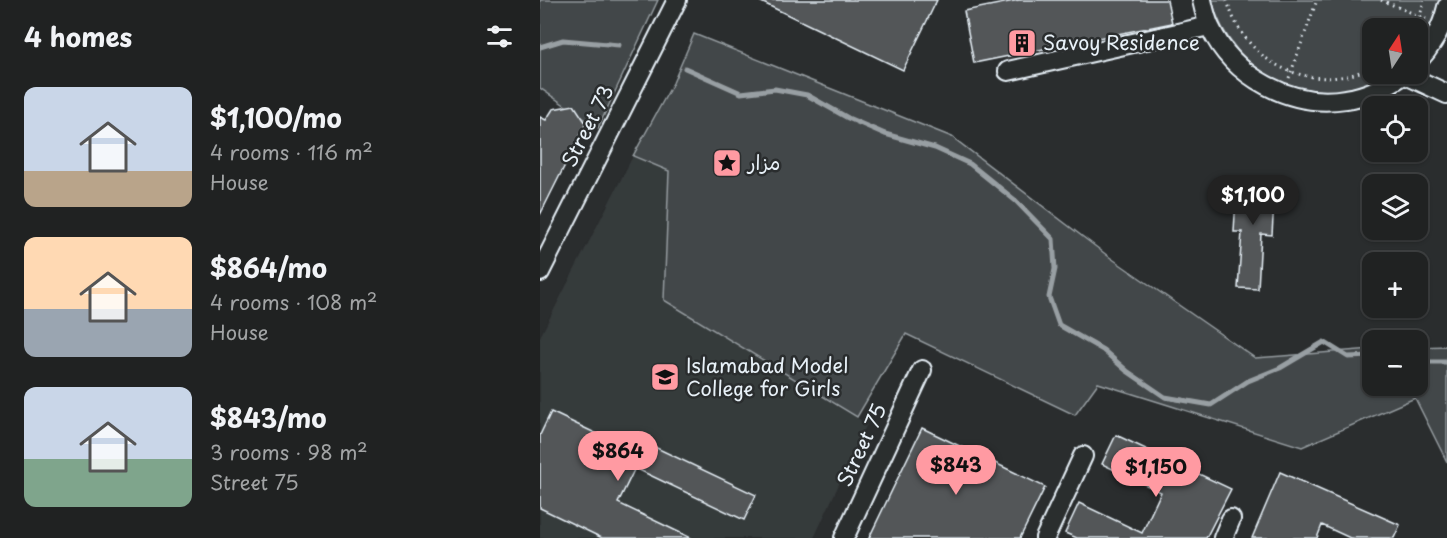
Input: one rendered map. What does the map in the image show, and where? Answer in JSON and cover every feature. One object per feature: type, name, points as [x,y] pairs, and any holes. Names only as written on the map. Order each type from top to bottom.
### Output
[{"type":"street","name":"Street 73","points":[[540,272],[677,0]]},
{"type":"street","points":[[1202,0],[1209,26],[1228,55],[1253,78],[1284,94],[1315,101],[1346,99],[1377,91],[1388,84]]},
{"type":"street","points":[[1428,48],[1445,16]]},
{"type":"street","points":[[1008,71],[1209,26]]},
{"type":"street","points":[[1426,84],[1447,94]]},
{"type":"street","name":"Street 75","points":[[844,538],[922,370]]},
{"type":"street","points":[[1045,538],[1083,456]]},
{"type":"street","points":[[1223,538],[1231,519]]},
{"type":"path","points":[[1227,0],[1232,17],[1246,41],[1267,59],[1292,72],[1322,78],[1352,75],[1362,70]]},
{"type":"path","points":[[1284,94],[1317,0]]},
{"type":"path","points":[[1381,0],[1420,16],[1445,16]]},
{"type":"path","points":[[1420,16],[1424,0]]},
{"type":"shaded area","points":[[540,0],[658,0],[598,128],[540,88]]},
{"type":"shaded area","points":[[1212,0],[1439,0],[1428,30],[1428,18],[1362,18],[1362,84],[1364,84],[1333,91],[1306,89],[1281,82],[1258,69],[1238,50],[1222,27]]},
{"type":"shaded area","points":[[694,34],[952,137],[1108,256],[1255,358],[1362,350],[1362,396],[1428,396],[1428,347],[1447,346],[1447,462],[1415,398],[1302,447],[1098,383],[1075,415],[906,334],[857,417],[664,300],[669,171],[633,156],[673,83]]},
{"type":"shaded area","name":"Islamabad Model College for Girls","points":[[633,156],[669,171],[664,301],[867,424],[814,538],[540,538],[540,337]]},
{"type":"building","points":[[757,0],[937,0],[903,70]]},
{"type":"building","name":"Savoy Residence","points":[[1019,0],[1167,0],[1172,23],[974,63],[964,11]]},
{"type":"building","points":[[574,105],[586,123],[540,215],[540,117],[546,120],[553,109]]},
{"type":"building","points":[[1237,180],[1275,183],[1272,235],[1261,234],[1258,289],[1238,288],[1242,232],[1234,232]]},
{"type":"building","points":[[551,412],[637,453],[642,441],[756,495],[744,520],[635,468],[618,503],[691,538],[602,538],[540,508],[540,435]]},
{"type":"building","points":[[922,428],[1045,487],[1020,538],[869,538]]},
{"type":"building","points":[[1116,435],[1231,489],[1206,538],[1077,538],[1065,533],[1079,503],[1142,533],[1161,492],[1102,464]]},
{"type":"building","points":[[1280,472],[1400,525],[1394,538],[1350,538],[1322,525],[1317,538],[1252,538]]},
{"type":"waterway","points":[[540,47],[563,40],[619,45]]},
{"type":"waterway","points":[[685,68],[741,93],[775,89],[807,95],[848,118],[885,134],[935,148],[970,164],[1016,201],[1053,239],[1055,269],[1049,297],[1059,325],[1103,350],[1127,371],[1165,397],[1211,405],[1248,381],[1280,368],[1324,342],[1348,357],[1362,356]]},
{"type":"waterway","points":[[1428,362],[1447,362]]},
{"type":"place","name":"Savoy Residence","points":[[1022,43]]},
{"type":"place","name":"مزار","points":[[727,163]]},
{"type":"place","name":"Islamabad Model College for Girls","points":[[665,377]]}]
